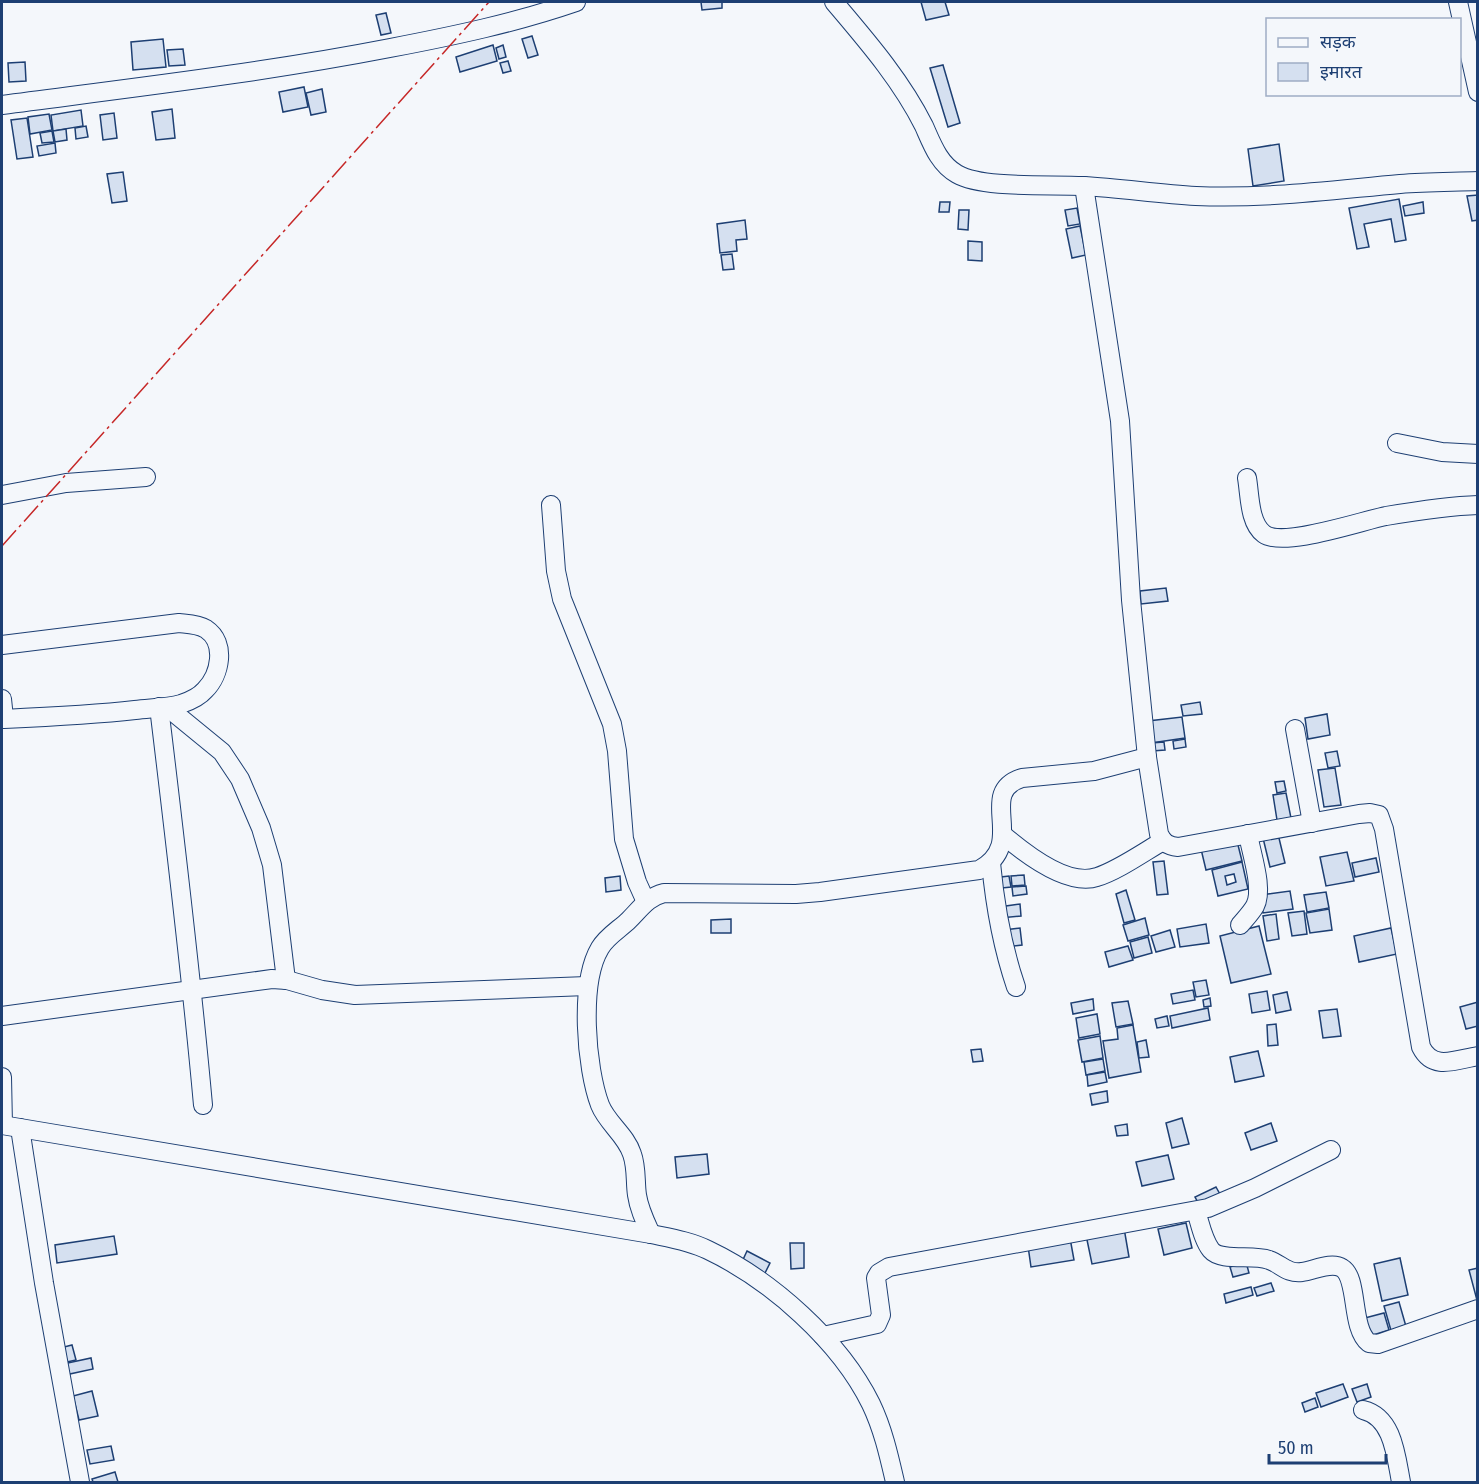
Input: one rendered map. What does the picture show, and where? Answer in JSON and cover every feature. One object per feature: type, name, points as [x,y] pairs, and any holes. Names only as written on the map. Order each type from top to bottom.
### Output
[{"type":"street","points":[[2,105],[313,63],[491,27],[576,2]]},
{"type":"street","points":[[834,2],[893,75],[946,166],[958,175],[974,180],[1006,184],[1084,186],[1196,196],[1309,194],[1403,184],[1478,182]]},
{"type":"street","points":[[1458,2],[1478,92]]},
{"type":"street","points":[[1084,186],[1120,421],[1131,600],[1147,757],[1155,821],[1163,841],[1170,846],[1178,847],[1359,814],[1379,815],[1384,829],[1421,1047],[1426,1057],[1432,1061],[1440,1062],[1478,1056]]},
{"type":"street","points":[[1397,443],[1443,452],[1478,454]]},
{"type":"street","points":[[2,495],[66,483],[146,477]]},
{"type":"street","points":[[1247,478],[1251,508],[1256,524],[1269,537],[1278,538],[1324,532],[1416,511],[1478,505]]},
{"type":"street","points":[[551,505],[556,571],[562,599],[612,724],[617,751],[624,839],[637,882],[646,902]]},
{"type":"street","points":[[2,645],[164,624],[193,624],[212,634],[217,642],[220,655],[216,674],[206,690],[195,699],[163,707],[67,716],[3,718],[2,699]]},
{"type":"street","points":[[163,707],[222,752],[240,779],[261,828],[272,865],[286,980]]},
{"type":"street","points":[[163,707],[203,1105]]},
{"type":"street","points":[[1295,729],[1312,823]]},
{"type":"street","points":[[651,1234],[639,1202],[632,1154],[628,1144],[608,1120],[600,1105],[591,1065],[586,1006],[587,986],[592,964],[600,947],[646,902],[654,895],[664,893],[796,894],[979,870],[991,863],[998,855],[1002,843],[1002,795],[1005,787],[1012,781],[1095,771],[1147,757]]},
{"type":"street","points":[[1002,834],[1025,853],[1051,868],[1083,879],[1096,878],[1163,841]]},
{"type":"street","points":[[1240,925],[1255,905],[1258,896],[1248,834]]},
{"type":"street","points":[[991,863],[1000,933],[1016,987]]},
{"type":"street","points":[[2,1016],[272,979],[356,995],[587,986]]},
{"type":"street","points":[[2,1077],[8,1126],[44,1283],[80,1482]]},
{"type":"street","points":[[8,1126],[651,1234],[684,1240],[699,1246],[740,1268],[765,1285],[823,1336],[852,1373],[871,1404],[883,1434],[895,1482]]},
{"type":"street","points":[[823,1336],[877,1324],[881,1315],[876,1278],[879,1273],[889,1268],[1152,1217],[1196,1212],[1238,1195],[1330,1150]]},
{"type":"street","points":[[1196,1212],[1207,1242],[1217,1254],[1223,1257],[1261,1257],[1272,1260],[1290,1272],[1304,1272],[1335,1265],[1341,1267],[1349,1277],[1360,1331],[1369,1343],[1378,1344],[1478,1309]]},
{"type":"street","points":[[1363,1410],[1378,1415],[1383,1422],[1394,1448],[1401,1482]]},
{"type":"building","points":[[701,2],[722,2],[722,8],[702,10]]},
{"type":"building","points":[[921,2],[945,2],[949,15],[926,20]]},
{"type":"building","points":[[386,13],[391,33],[381,35],[376,15]]},
{"type":"building","points":[[532,36],[538,55],[528,58],[522,39]]},
{"type":"building","points":[[163,39],[166,67],[133,70],[131,42]]},
{"type":"building","points":[[493,45],[497,61],[460,72],[456,57]]},
{"type":"building","points":[[503,45],[506,57],[499,59],[496,48]]},
{"type":"building","points":[[183,49],[185,65],[169,66],[167,50]]},
{"type":"building","points":[[508,61],[511,71],[503,73],[500,63]]},
{"type":"building","points":[[25,62],[26,81],[9,82],[8,63]]},
{"type":"building","points":[[943,65],[960,123],[948,127],[930,68]]},
{"type":"building","points":[[304,87],[308,107],[283,112],[279,92]]},
{"type":"building","points":[[322,89],[326,112],[311,115],[306,93]]},
{"type":"building","points":[[172,109],[175,138],[156,140],[152,112]]},
{"type":"building","points":[[81,110],[83,126],[53,131],[51,115]]},
{"type":"building","points":[[114,113],[117,138],[103,140],[100,115]]},
{"type":"building","points":[[49,114],[52,130],[30,134],[28,117]]},
{"type":"building","points":[[27,118],[33,157],[17,159],[11,120]]},
{"type":"building","points":[[86,126],[88,137],[76,139],[75,128]]},
{"type":"building","points":[[66,129],[67,140],[55,142],[53,131]]},
{"type":"building","points":[[52,131],[54,142],[42,143],[40,133]]},
{"type":"building","points":[[55,143],[56,153],[39,156],[37,146]]},
{"type":"building","points":[[1279,144],[1284,181],[1253,186],[1248,149]]},
{"type":"building","points":[[123,172],[127,201],[112,203],[107,174]]},
{"type":"building","points":[[1478,195],[1478,220],[1472,221],[1467,196]]},
{"type":"building","points":[[1399,199],[1406,240],[1395,242],[1391,219],[1364,224],[1369,247],[1357,249],[1349,208]]},
{"type":"building","points":[[940,202],[950,202],[949,212],[939,212]]},
{"type":"building","points":[[1423,202],[1424,213],[1405,216],[1403,206]]},
{"type":"building","points":[[1077,208],[1080,224],[1068,226],[1065,210]]},
{"type":"building","points":[[959,210],[969,210],[968,230],[958,229]]},
{"type":"building","points":[[745,220],[747,239],[736,240],[737,251],[720,253],[717,224]]},
{"type":"building","points":[[1080,226],[1086,255],[1072,258],[1066,229]]},
{"type":"building","points":[[968,241],[982,242],[982,261],[968,260]]},
{"type":"building","points":[[732,254],[734,269],[723,270],[721,255]]},
{"type":"building","points":[[1166,588],[1168,601],[1141,604],[1140,591]]},
{"type":"building","points":[[1200,702],[1202,714],[1183,716],[1181,705]]},
{"type":"building","points":[[1327,714],[1330,735],[1308,739],[1305,718]]},
{"type":"building","points":[[1182,717],[1185,738],[1151,743],[1148,721]]},
{"type":"building","points":[[1185,739],[1186,747],[1174,749],[1173,741]]},
{"type":"building","points":[[1164,742],[1165,750],[1152,751],[1151,743]]},
{"type":"building","points":[[1337,751],[1340,766],[1328,768],[1325,753]]},
{"type":"building","points":[[1335,768],[1341,805],[1324,807],[1318,770]]},
{"type":"building","points":[[1284,781],[1286,791],[1277,793],[1275,782]]},
{"type":"building","points":[[1286,793],[1291,818],[1277,820],[1273,795]]},
{"type":"building","points":[[1278,834],[1285,863],[1270,867],[1263,838]]},
{"type":"building","points":[[1237,841],[1242,861],[1206,870],[1201,849]]},
{"type":"building","points":[[1347,852],[1354,881],[1326,886],[1320,857]]},
{"type":"building","points":[[1376,858],[1379,872],[1355,877],[1352,863]]},
{"type":"building","points":[[1164,861],[1168,894],[1157,895],[1153,862]]},
{"type":"building","points":[[1242,862],[1248,889],[1218,896],[1212,870]],"holes":[[[1234,874],[1236,882],[1227,885],[1225,876]]]},
{"type":"building","points":[[1024,875],[1025,885],[1012,886],[1011,876]]},
{"type":"building","points":[[620,876],[621,890],[606,892],[605,878]]},
{"type":"building","points":[[1009,876],[1011,887],[1002,888],[1001,877]]},
{"type":"building","points":[[1026,886],[1027,894],[1013,896],[1012,887]]},
{"type":"building","points":[[1126,890],[1135,920],[1124,923],[1116,894]]},
{"type":"building","points":[[1290,891],[1293,909],[1263,913],[1260,895]]},
{"type":"building","points":[[1326,892],[1329,908],[1307,912],[1304,895]]},
{"type":"building","points":[[1020,904],[1021,916],[1000,918],[999,907]]},
{"type":"building","points":[[1329,909],[1332,930],[1310,933],[1306,913]]},
{"type":"building","points":[[1304,911],[1307,934],[1292,936],[1288,913]]},
{"type":"building","points":[[1276,914],[1279,939],[1267,941],[1263,916]]},
{"type":"building","points":[[1145,918],[1149,935],[1128,941],[1123,925]]},
{"type":"building","points":[[731,919],[731,933],[711,933],[711,920]]},
{"type":"building","points":[[1206,924],[1209,943],[1180,947],[1177,929]]},
{"type":"building","points":[[1259,926],[1271,974],[1231,983],[1220,936]]},
{"type":"building","points":[[1020,928],[1022,945],[1006,947],[1004,930]]},
{"type":"building","points":[[1391,928],[1397,954],[1359,962],[1354,936]]},
{"type":"building","points":[[1170,930],[1175,947],[1156,952],[1151,936]]},
{"type":"building","points":[[1148,937],[1152,953],[1134,958],[1130,942]]},
{"type":"building","points":[[1128,946],[1133,960],[1109,967],[1105,952]]},
{"type":"building","points":[[1206,980],[1209,995],[1196,997],[1193,982]]},
{"type":"building","points":[[1193,990],[1195,1000],[1173,1004],[1171,994]]},
{"type":"building","points":[[1267,991],[1270,1010],[1252,1013],[1249,994]]},
{"type":"building","points":[[1287,992],[1291,1010],[1276,1013],[1273,995]]},
{"type":"building","points":[[1210,998],[1211,1006],[1204,1007],[1203,1000]]},
{"type":"building","points":[[1093,999],[1094,1010],[1073,1014],[1071,1003]]},
{"type":"building","points":[[1128,1001],[1133,1024],[1116,1027],[1112,1003]]},
{"type":"building","points":[[1478,1002],[1478,1026],[1466,1029],[1460,1007]]},
{"type":"building","points":[[1208,1008],[1210,1020],[1172,1028],[1170,1016]]},
{"type":"building","points":[[1337,1009],[1341,1036],[1323,1038],[1319,1011]]},
{"type":"building","points":[[1097,1014],[1100,1034],[1079,1038],[1076,1018]]},
{"type":"building","points":[[1167,1016],[1169,1026],[1157,1028],[1155,1019]]},
{"type":"building","points":[[1276,1024],[1278,1045],[1268,1046],[1267,1025]]},
{"type":"building","points":[[1133,1025],[1141,1072],[1109,1078],[1103,1041],[1118,1039],[1117,1028]]},
{"type":"building","points":[[1100,1036],[1103,1058],[1082,1062],[1078,1040]]},
{"type":"building","points":[[1146,1040],[1149,1057],[1139,1058],[1137,1042]]},
{"type":"building","points":[[981,1049],[983,1061],[973,1062],[971,1050]]},
{"type":"building","points":[[1258,1051],[1264,1076],[1235,1082],[1230,1057]]},
{"type":"building","points":[[1103,1059],[1105,1071],[1086,1075],[1084,1062]]},
{"type":"building","points":[[1105,1072],[1107,1082],[1088,1086],[1087,1075]]},
{"type":"building","points":[[1107,1091],[1108,1102],[1092,1105],[1090,1094]]},
{"type":"building","points":[[1182,1118],[1189,1144],[1172,1148],[1166,1123]]},
{"type":"building","points":[[1271,1123],[1277,1141],[1251,1150],[1245,1133]]},
{"type":"building","points":[[1127,1124],[1128,1135],[1117,1136],[1115,1126]]},
{"type":"building","points":[[707,1154],[709,1174],[677,1178],[675,1157]]},
{"type":"building","points":[[1168,1155],[1174,1179],[1142,1186],[1136,1162]]},
{"type":"building","points":[[1216,1187],[1221,1196],[1200,1206],[1195,1197]]},
{"type":"building","points":[[1186,1223],[1192,1248],[1164,1255],[1158,1229]]},
{"type":"building","points":[[1124,1228],[1129,1257],[1092,1264],[1086,1235]]},
{"type":"building","points":[[114,1236],[117,1254],[57,1263],[55,1245]]},
{"type":"building","points":[[1070,1238],[1074,1260],[1031,1267],[1028,1246]]},
{"type":"building","points":[[790,1243],[804,1243],[804,1268],[791,1269]]},
{"type":"building","points":[[747,1251],[770,1263],[764,1275],[741,1264]]},
{"type":"building","points":[[1400,1258],[1408,1295],[1382,1301],[1374,1264]]},
{"type":"building","points":[[1246,1262],[1249,1273],[1233,1277],[1230,1267]]},
{"type":"building","points":[[1478,1268],[1478,1304],[1469,1270]]},
{"type":"building","points":[[1271,1283],[1274,1291],[1257,1296],[1254,1288]]},
{"type":"building","points":[[1251,1287],[1253,1295],[1226,1303],[1224,1294]]},
{"type":"building","points":[[1399,1302],[1407,1330],[1392,1334],[1384,1306]]},
{"type":"building","points":[[1384,1313],[1389,1330],[1367,1337],[1361,1319]]},
{"type":"building","points":[[72,1345],[76,1360],[67,1362],[64,1347]]},
{"type":"building","points":[[91,1358],[93,1369],[65,1375],[63,1364]]},
{"type":"building","points":[[1343,1384],[1348,1397],[1321,1407],[1316,1393]]},
{"type":"building","points":[[1367,1384],[1371,1397],[1357,1402],[1352,1389]]},
{"type":"building","points":[[92,1391],[98,1416],[79,1420],[73,1396]]},
{"type":"building","points":[[1315,1398],[1318,1407],[1305,1412],[1302,1403]]},
{"type":"building","points":[[111,1446],[114,1460],[90,1464],[87,1450]]},
{"type":"building","points":[[115,1472],[118,1482],[93,1482],[92,1479]]},
{"type":"power","points":[[2,546],[489,2]]}]
